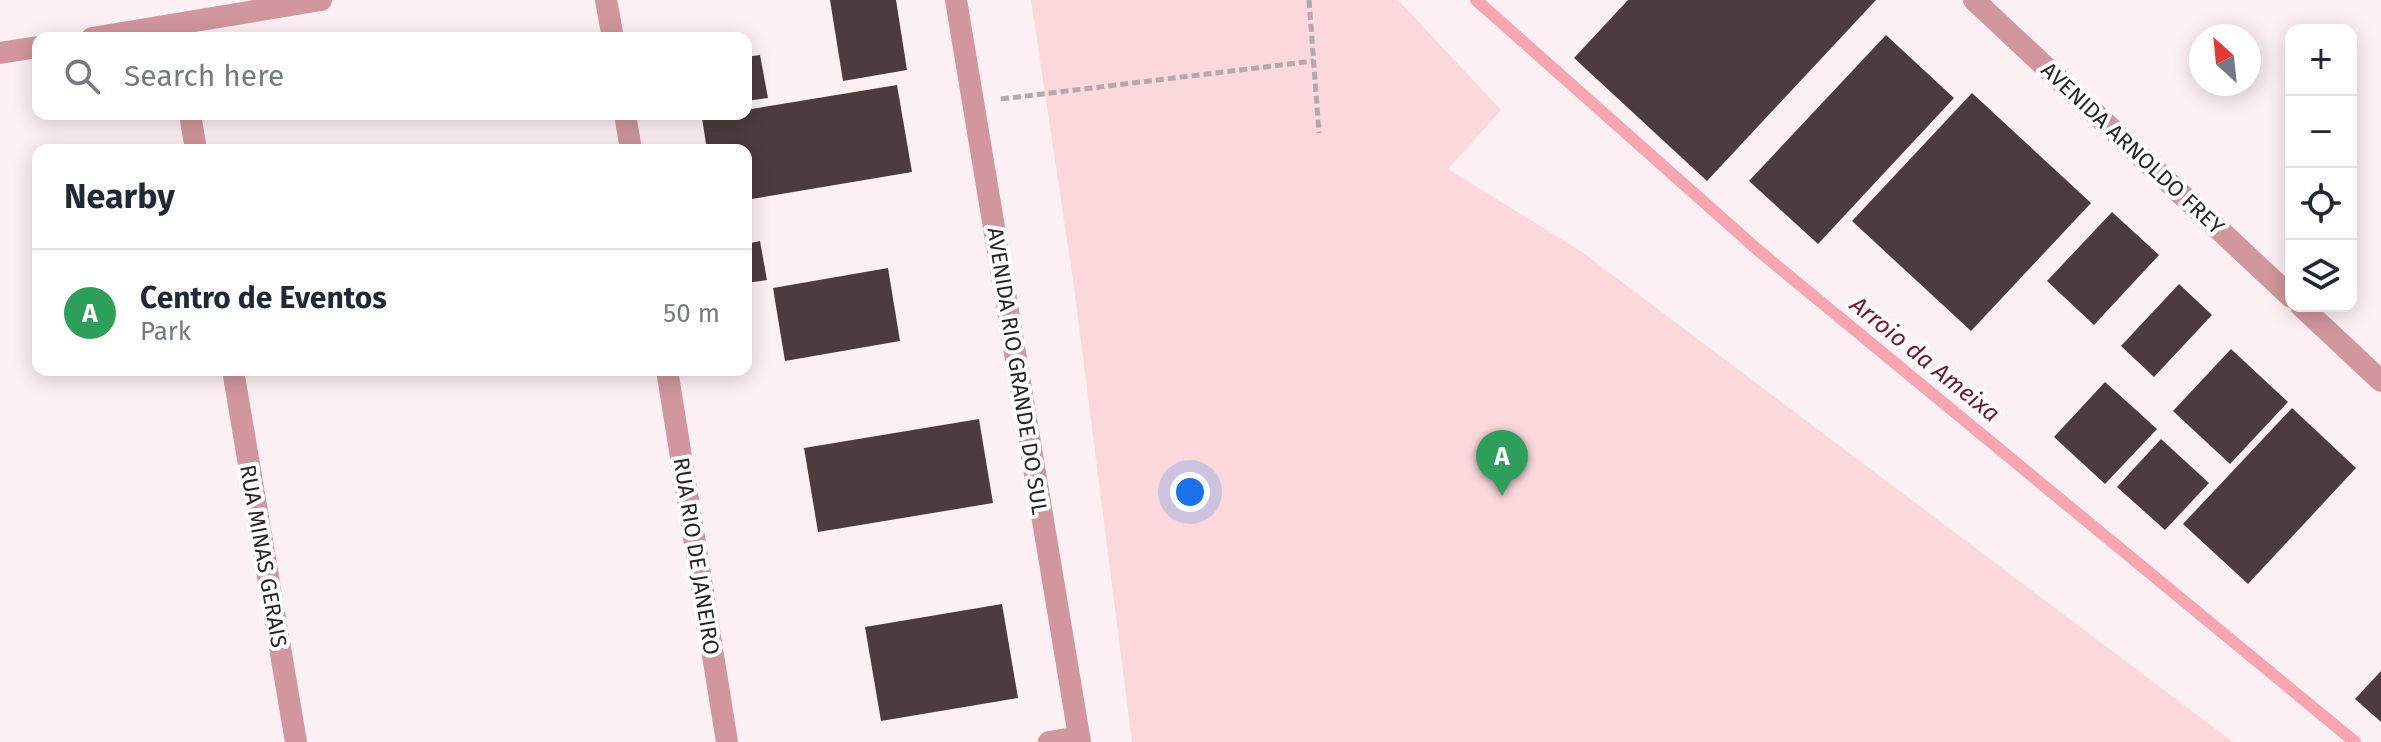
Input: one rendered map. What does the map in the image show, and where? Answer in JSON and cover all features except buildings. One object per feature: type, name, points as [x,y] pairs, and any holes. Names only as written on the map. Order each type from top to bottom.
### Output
[{"type":"street","points":[[176,31],[321,0]]},
{"type":"street","points":[[606,0],[612,32]]},
{"type":"street","name":"AVENIDA RIO GRANDE DO SUL","points":[[956,0],[1080,740]]},
{"type":"street","name":"AVENIDA ARNOLDO FREY","points":[[1974,0],[2285,291]]},
{"type":"street","points":[[0,53],[32,48]]},
{"type":"street","points":[[191,120],[195,144]]},
{"type":"street","points":[[626,120],[630,144]]},
{"type":"street","points":[[2307,312],[2381,381]]},
{"type":"street","name":"RUA MINAS GERAIS","points":[[234,376],[296,742]]},
{"type":"street","name":"RUA RIO DE JANEIRO","points":[[668,376],[727,742]]},
{"type":"street","points":[[1049,742],[1080,740]]},
{"type":"path","points":[[1309,0],[1319,133]]},
{"type":"path","points":[[974,103],[1314,61]]},
{"type":"shaded area","points":[[1031,0],[1398,0],[1501,110],[1448,169],[1582,252],[2233,742],[1132,742],[1074,287]]},
{"type":"waterway","name":"Arroio da Ameixa","points":[[1476,0],[1759,251],[2355,742]]},
{"type":"place","name":"Centro de Eventos","points":[[1502,496]]}]
